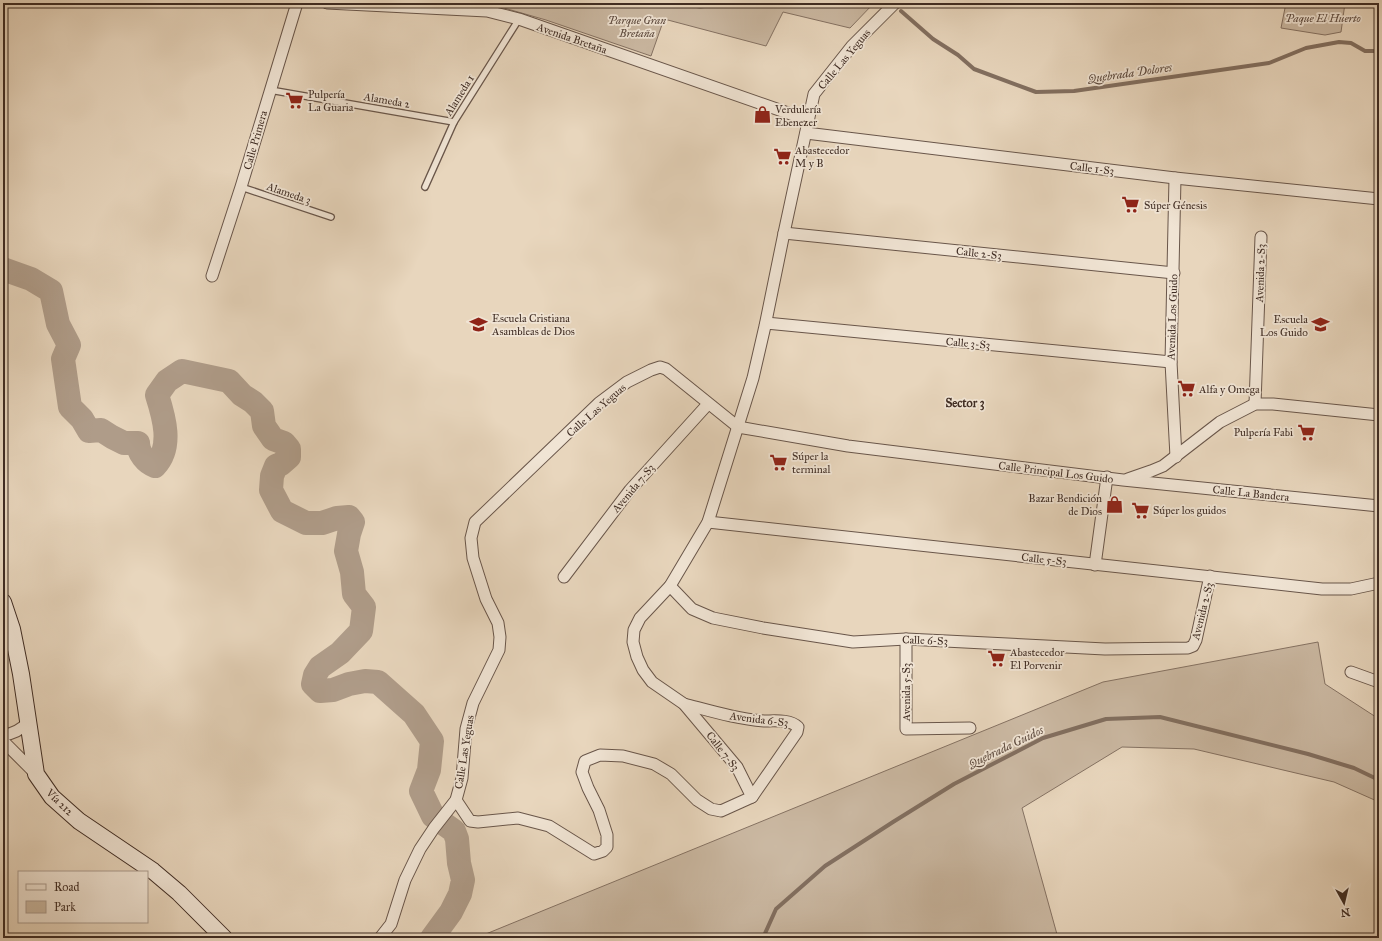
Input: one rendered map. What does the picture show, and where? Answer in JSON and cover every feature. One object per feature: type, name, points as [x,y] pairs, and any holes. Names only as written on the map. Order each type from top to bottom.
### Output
[{"type":"main road","name":"Vía 212","points":[[3,602],[12,630],[21,674],[36,774],[52,797],[79,820],[153,871],[179,893],[224,938]]},
{"type":"street","name":"Calle Primera","points":[[212,276],[242,187],[297,3]]},
{"type":"street","name":"Avenida Bretaña","points":[[327,3],[487,11],[519,19],[808,120]]},
{"type":"street","name":"Calle Las Yeguas","points":[[380,938],[391,924],[404,880],[420,849],[456,800],[462,778],[466,729],[472,703],[499,650],[500,637],[498,623],[486,599],[473,558],[471,538],[475,522],[599,403],[628,382],[651,370],[660,367],[666,368],[708,404],[738,427],[766,323],[814,94],[852,46],[895,3]]},
{"type":"street","name":"Calle 1-S3","points":[[806,133],[1175,178],[1379,199]]},
{"type":"street","name":"Avenida Los Guido","points":[[1175,178],[1171,362],[1176,456]]},
{"type":"street","name":"Calle 2-S3","points":[[784,233],[1174,273]]},
{"type":"street","name":"Avenida 2-S3","points":[[1255,404],[1261,237]]},
{"type":"street","name":"Calle 3-S3","points":[[766,323],[1171,362]]},
{"type":"street","name":"Avenida 7-S3","points":[[564,577],[630,490],[708,404]]},
{"type":"street","name":"Calle Principal Los Guido","points":[[738,427],[848,446],[1123,480],[1151,472],[1163,466],[1220,422],[1255,404],[1273,404],[1379,415]]},
{"type":"street","name":"Calle 7-S3","points":[[738,427],[708,522],[670,586],[640,618],[634,630],[633,642],[637,657],[643,670],[652,682],[684,704],[737,767],[752,797]]},
{"type":"street","points":[[1095,565],[1107,477]]},
{"type":"street","name":"Calle La Bandera","points":[[1123,480],[1379,506]]},
{"type":"street","name":"Calle 5-S3","points":[[708,522],[1322,589],[1351,589],[1379,582]]},
{"type":"street","name":"Avenida 2-S3","points":[[1193,646],[1198,633],[1210,576]]},
{"type":"street","name":"Calle 6-S3","points":[[670,586],[692,609],[713,618],[763,628],[853,642],[906,639],[1105,649],[1188,648],[1193,646]]},
{"type":"street","name":"Avenida 5-S3","points":[[906,639],[906,729],[970,728]]},
{"type":"street","points":[[1351,672],[1379,681]]},
{"type":"street","name":"Avenida 6-S3","points":[[684,704],[728,716],[787,722],[798,727],[797,732],[752,797]]},
{"type":"street","points":[[3,735],[10,735],[21,730],[28,722]]},
{"type":"street","points":[[3,741],[36,774]]},
{"type":"street","points":[[456,800],[470,821],[478,822],[518,818],[549,826],[594,854],[603,851],[607,847],[607,835],[599,810],[582,772],[585,761],[600,755],[622,756],[654,764],[671,774],[697,800],[711,809],[721,811],[752,797]]},
{"type":"lane","name":"Alameda 1","points":[[424,187],[454,122],[519,19]]},
{"type":"lane","name":"Alameda 2","points":[[270,90],[454,122]]},
{"type":"lane","name":"Alameda 3","points":[[242,187],[330,217]]},
{"type":"green space","name":"Parque Gran Bretaña","points":[[473,3],[662,3],[700,8],[748,3],[874,3],[850,28],[783,12],[766,46],[664,19],[651,56],[546,20],[490,4]]},
{"type":"green space","name":"Paque El Huerto","points":[[1286,3],[1345,3],[1341,32],[1325,35],[1281,28]]},
{"type":"green space","points":[[1318,642],[1325,684],[1379,719],[1379,802],[1334,782],[1194,749],[1122,747],[1022,808],[1058,938],[476,938],[1103,682]]},
{"type":"waterway","name":"Quebrada Dolores","points":[[901,11],[933,39],[958,55],[974,69],[1036,92],[1074,91],[1269,63],[1306,48],[1339,42],[1351,43],[1365,51],[1375,51],[1379,49]]},
{"type":"waterway","points":[[3,269],[31,279],[51,291],[58,324],[69,345],[63,359],[70,407],[82,419],[89,431],[101,430],[124,443],[138,443],[139,450],[143,457],[155,466],[161,458],[165,441],[164,422],[157,395],[167,381],[182,371],[229,381],[242,395],[253,402],[262,411],[264,426],[273,439],[284,443],[289,449],[289,457],[281,464],[276,466],[272,476],[271,490],[282,511],[306,523],[322,523],[337,518],[349,517],[353,522],[346,551],[352,572],[354,594],[364,607],[361,631],[340,653],[320,667],[315,675],[313,684],[320,691],[333,690],[349,684],[365,681],[378,682],[414,714],[432,741],[429,770],[421,791],[433,816],[454,831],[457,839],[459,863],[463,880],[460,894],[451,912],[432,938]]},
{"type":"waterway","name":"Quebrada Guidos","points":[[763,938],[776,909],[825,866],[893,822],[954,784],[1043,738],[1106,719],[1160,717],[1308,754],[1354,768],[1379,780]]},
{"type":"place","name":"Pulpería La Guaria","points":[[295,100]]},
{"type":"place","name":"Verdulería Ebenezer","points":[[762,115]]},
{"type":"place","name":"Abastecedor M y B","points":[[782,156]]},
{"type":"place","name":"Súper Génesis","points":[[1131,205]]},
{"type":"place","name":"Escuela Cristiana Asambleas de Dios","points":[[479,324]]},
{"type":"place","name":"Escuela Los Guido","points":[[1321,325]]},
{"type":"place","name":"Alfa y Omega","points":[[1186,389]]},
{"type":"place","name":"Pulpería Fabi","points":[[1306,432]]},
{"type":"place","name":"Súper la terminal","points":[[779,462]]},
{"type":"place","name":"Bazar Bendición de Dios","points":[[1115,504]]},
{"type":"place","name":"Súper los guidos","points":[[1140,510]]},
{"type":"place","name":"Abastecedor El Porvenir","points":[[997,658]]},
{"type":"district","name":"Sector 3","points":[[965,403]]}]
